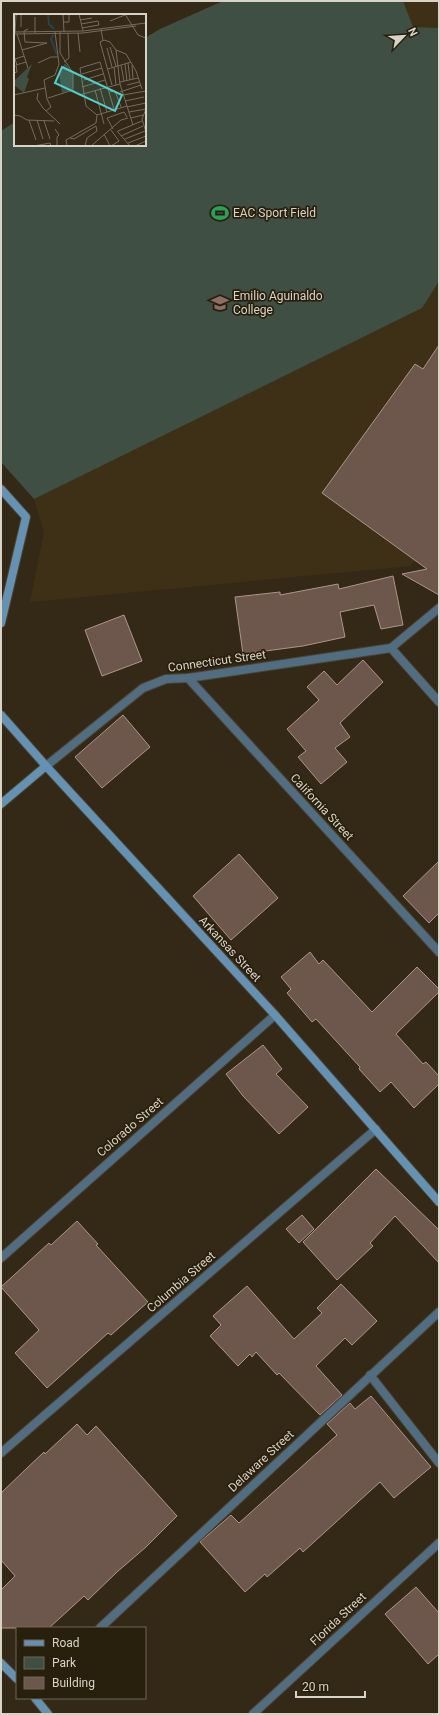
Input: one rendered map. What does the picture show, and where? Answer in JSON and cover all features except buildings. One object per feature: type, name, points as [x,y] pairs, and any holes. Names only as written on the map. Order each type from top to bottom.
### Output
[{"type":"street","points":[[1,489],[26,517],[1,624]]},
{"type":"street","points":[[439,608],[390,648],[439,702]]},
{"type":"street","name":"Connecticut Street","points":[[1,804],[143,688],[166,679],[188,678],[390,648]]},
{"type":"street","name":"California Street","points":[[188,678],[439,952]]},
{"type":"street","name":"Arkansas Street","points":[[1,715],[46,766],[276,1015],[439,1202]]},
{"type":"street","name":"Colorado Street","points":[[1,1258],[276,1015]]},
{"type":"street","name":"Columbia Street","points":[[1,1453],[376,1129]]},
{"type":"street","name":"Delaware Street","points":[[101,1627],[439,1312]]},
{"type":"street","points":[[370,1375],[439,1463]]},
{"type":"street","name":"Florida Street","points":[[253,1714],[439,1542]]},
{"type":"street","points":[[1,1663],[16,1678]]},
{"type":"street","points":[[36,1699],[48,1714]]},
{"type":"shaded area","name":"EAC Sport Field","points":[[223,1],[439,1],[439,525],[411,566],[30,602],[44,532],[34,499],[1,462],[1,131],[14,123],[14,146],[146,146],[146,37],[160,29]]},
{"type":"green space","name":"EAC Sport Field","points":[[223,1],[403,1],[413,27],[439,28],[439,281],[422,308],[34,499],[1,462],[1,131],[14,123],[14,146],[146,146],[146,37],[160,29]]},
{"type":"place","name":"EAC Sport Field","points":[[220,213]]},
{"type":"place","name":"Emilio Aguinaldo College","points":[[220,303]]}]
